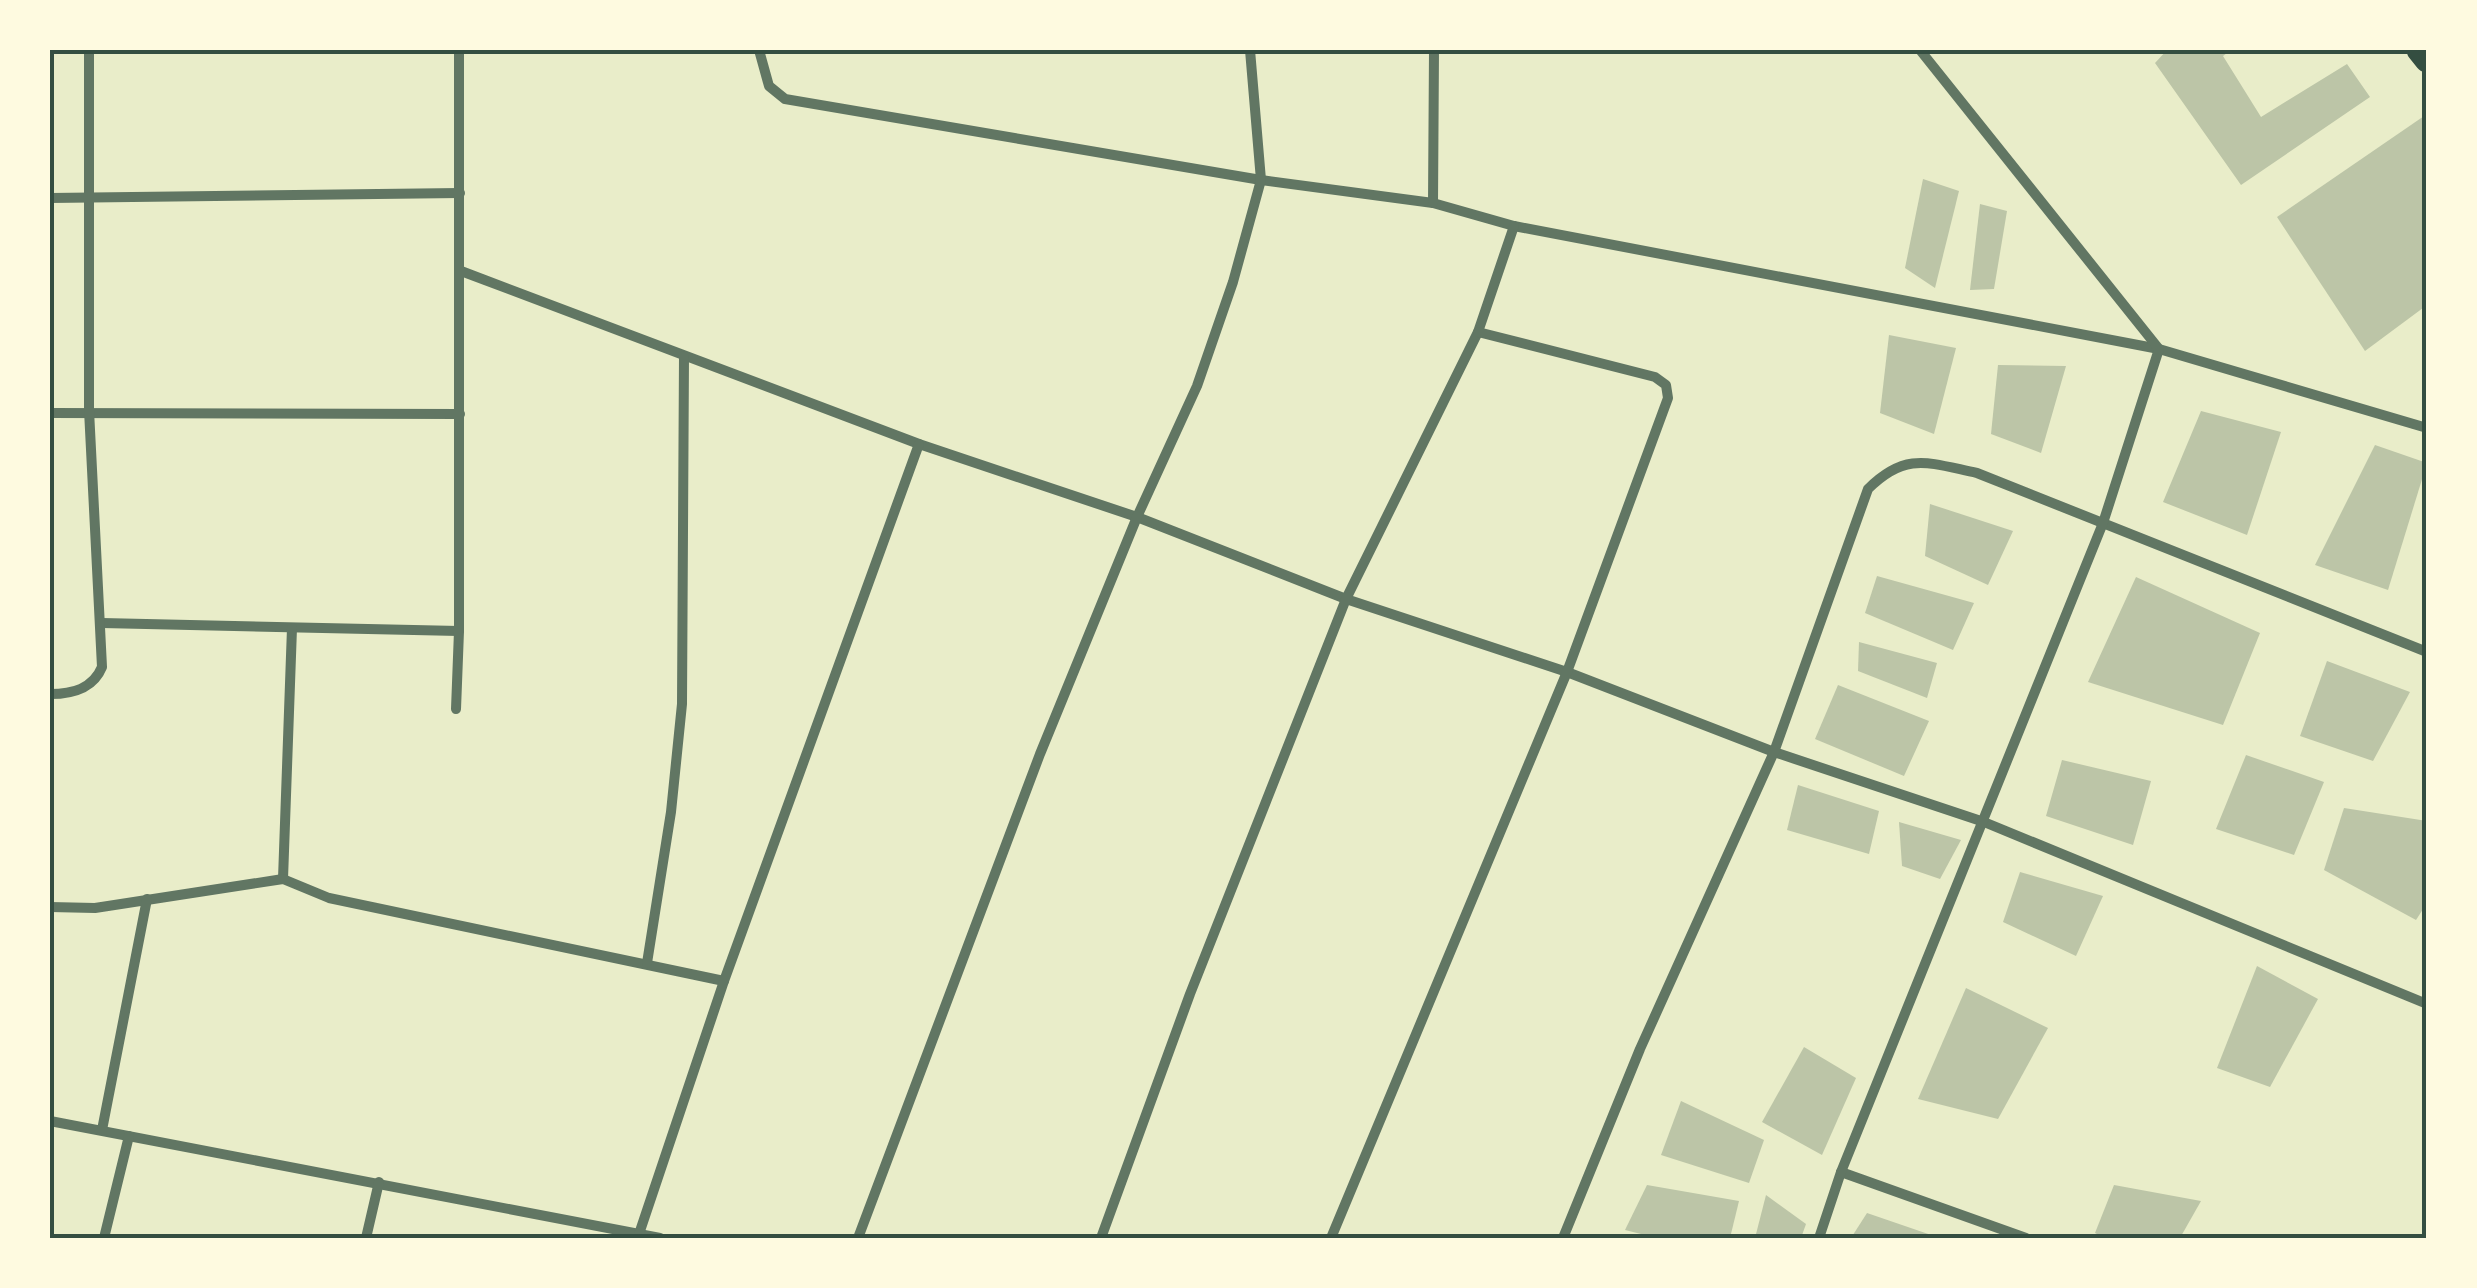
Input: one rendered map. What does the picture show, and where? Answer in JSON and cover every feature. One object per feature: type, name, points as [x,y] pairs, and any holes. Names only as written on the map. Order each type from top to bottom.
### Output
[{"type":"main road","points":[[2419,50],[2427,60]]},
{"type":"street","points":[[50,694],[86,687],[96,680],[102,668],[89,410],[88,50]]},
{"type":"street","points":[[456,709],[461,271],[459,50]]},
{"type":"street","points":[[759,50],[769,86],[785,99],[1261,180],[1433,204],[1514,226],[2159,349],[2427,428]]},
{"type":"street","points":[[858,1238],[1040,754],[1136,517],[1197,386],[1233,282],[1261,180],[1250,50]]},
{"type":"street","points":[[1433,204],[1434,50]]},
{"type":"street","points":[[1920,50],[2159,349]]},
{"type":"street","points":[[50,198],[460,193]]},
{"type":"street","points":[[1102,1238],[1190,994],[1346,599],[1478,332],[1514,226]]},
{"type":"street","points":[[461,271],[919,444],[1136,517],[1346,599],[1567,672],[1774,752],[1984,822],[2427,1004]]},
{"type":"street","points":[[1331,1238],[1567,672],[1668,398],[1666,385],[1640,372],[1478,332]]},
{"type":"street","points":[[1818,1238],[1841,1172],[2103,523],[2159,349]]},
{"type":"street","points":[[647,963],[671,812],[682,704],[684,356]]},
{"type":"street","points":[[50,413],[89,410],[460,414]]},
{"type":"street","points":[[640,1234],[724,980],[919,444]]},
{"type":"street","points":[[1563,1238],[1640,1048],[1774,752],[1868,490],[1888,469],[1920,462],[1977,474],[2427,652]]},
{"type":"street","points":[[102,623],[459,631]]},
{"type":"street","points":[[282,879],[292,628]]},
{"type":"street","points":[[50,907],[95,908],[282,879],[328,898],[724,980]]},
{"type":"street","points":[[102,1130],[147,899]]},
{"type":"street","points":[[50,1120],[660,1238]]},
{"type":"street","points":[[104,1238],[128,1136]]},
{"type":"street","points":[[1841,1172],[2026,1238]]},
{"type":"street","points":[[366,1238],[379,1182]]},
{"type":"building","points":[[2167,50],[2231,50],[2223,56],[2261,117],[2347,64],[2370,97],[2241,185],[2155,63]]},
{"type":"building","points":[[2427,114],[2427,305],[2365,351],[2277,217]]},
{"type":"building","points":[[1923,179],[1959,191],[1935,288],[1905,268]]},
{"type":"building","points":[[1980,204],[2007,211],[1994,289],[1970,290]]},
{"type":"building","points":[[1889,335],[1956,348],[1934,434],[1880,413]]},
{"type":"building","points":[[1998,365],[2066,366],[2041,453],[1991,434]]},
{"type":"building","points":[[2201,411],[2281,432],[2247,535],[2163,502]]},
{"type":"building","points":[[2375,445],[2427,463],[2388,590],[2315,565]]},
{"type":"building","points":[[1930,504],[2013,531],[1988,585],[1925,556]]},
{"type":"building","points":[[1877,576],[1974,603],[1953,650],[1865,613]]},
{"type":"building","points":[[2136,577],[2260,633],[2223,725],[2088,682]]},
{"type":"building","points":[[1859,642],[1937,663],[1927,698],[1858,671]]},
{"type":"building","points":[[2327,661],[2410,692],[2373,761],[2300,736]]},
{"type":"building","points":[[1838,685],[1929,721],[1904,776],[1815,739]]},
{"type":"building","points":[[2246,755],[2324,782],[2294,855],[2216,829]]},
{"type":"building","points":[[2062,760],[2151,781],[2133,845],[2046,816]]},
{"type":"building","points":[[1798,785],[1879,811],[1869,854],[1787,830]]},
{"type":"building","points":[[2344,808],[2427,821],[2427,903],[2416,920],[2324,870]]},
{"type":"building","points":[[1899,822],[1961,840],[1940,879],[1902,866]]},
{"type":"building","points":[[2020,872],[2103,896],[2076,956],[2003,922]]},
{"type":"building","points":[[2257,966],[2318,999],[2270,1087],[2217,1068]]},
{"type":"building","points":[[1966,988],[2048,1028],[1998,1119],[1918,1099]]},
{"type":"building","points":[[1804,1047],[1856,1078],[1822,1155],[1762,1122]]},
{"type":"building","points":[[1681,1101],[1764,1140],[1749,1183],[1661,1155]]},
{"type":"building","points":[[1647,1185],[1739,1201],[1730,1238],[1657,1238],[1625,1230]]},
{"type":"building","points":[[2114,1185],[2201,1201],[2180,1238],[2105,1238],[2095,1233]]},
{"type":"building","points":[[1766,1195],[1806,1224],[1801,1238],[1755,1238]]},
{"type":"building","points":[[1867,1213],[1937,1237],[1937,1238],[1851,1238]]}]
